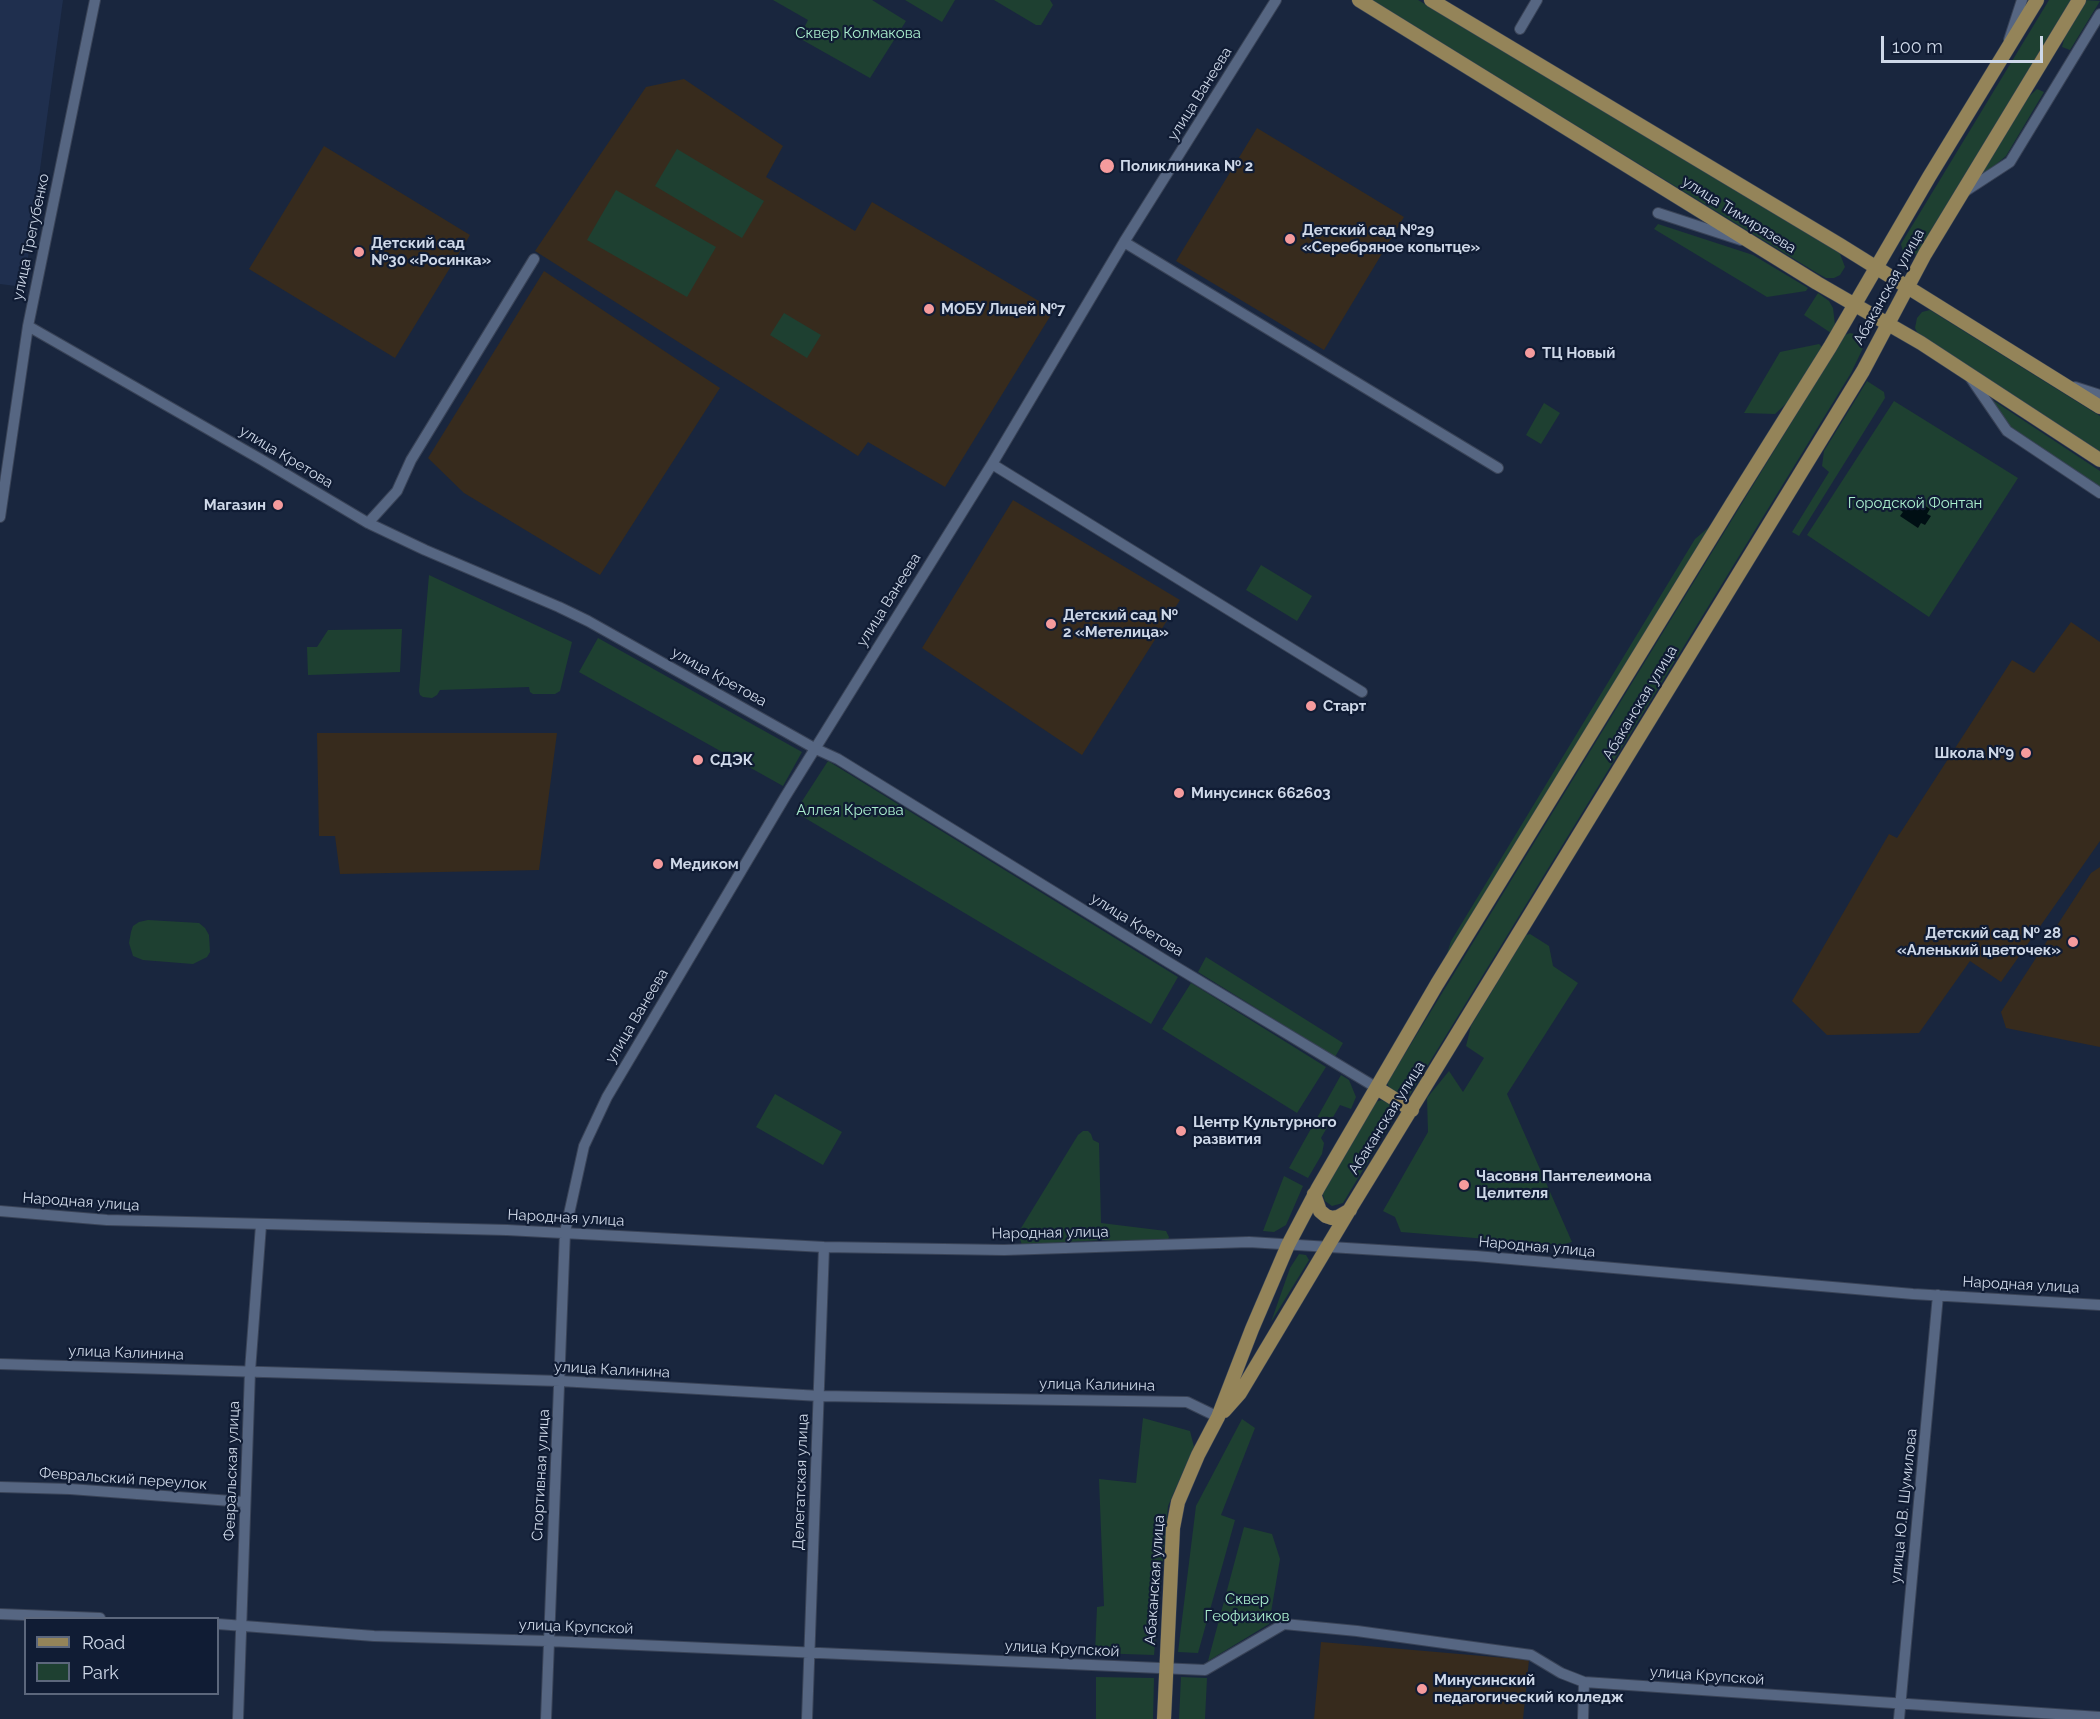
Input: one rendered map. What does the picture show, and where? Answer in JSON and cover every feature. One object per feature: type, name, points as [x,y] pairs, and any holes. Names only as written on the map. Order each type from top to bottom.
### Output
[{"type":"main road","name":"улица Тимирязева","points":[[1359,0],[1888,324],[2100,460]]},
{"type":"main road","name":"улица Тимирязева","points":[[1431,0],[1908,286],[2100,407]]},
{"type":"main road","name":"Абаканская улица","points":[[1164,1719],[1173,1528],[1178,1502],[1198,1455],[1218,1417],[1288,1245],[1314,1194],[1437,984],[1855,305],[2037,0]]},
{"type":"main road","name":"Абаканская улица","points":[[1218,1417],[1240,1393],[1350,1209],[1863,371],[1925,254],[2079,0]]},
{"type":"main road","points":[[1377,1088],[1412,1110]]},
{"type":"main road","points":[[1314,1194],[1320,1211],[1326,1216],[1338,1217],[1350,1209]]},
{"type":"street","name":"улица Трегубенко","points":[[0,517],[28,326],[95,0]]},
{"type":"street","name":"улица Ванеева","points":[[565,1232],[584,1146],[607,1096],[816,749],[992,464],[1124,242],[1276,0]]},
{"type":"street","points":[[1520,29],[1537,0]]},
{"type":"street","points":[[2004,55],[2022,0]]},
{"type":"street","points":[[1961,194],[2010,162],[2100,14]]},
{"type":"street","points":[[1658,213],[1760,247]]},
{"type":"street","points":[[1124,242],[1498,468]]},
{"type":"street","points":[[368,523],[397,491],[411,460],[534,259]]},
{"type":"street","name":"улица Кретова","points":[[28,326],[368,523],[588,621],[816,749],[838,759],[1377,1088]]},
{"type":"street","points":[[1968,374],[2007,431],[2100,493]]},
{"type":"street","points":[[2063,383],[2100,395]]},
{"type":"street","points":[[992,464],[1362,692]]},
{"type":"street","name":"Народная улица","points":[[0,1211],[77,1219],[565,1232],[824,1246],[1004,1250],[1249,1242],[1476,1256],[1938,1295],[2100,1305]]},
{"type":"street","name":"Февральская улица","points":[[238,1719],[250,1371],[261,1225]]},
{"type":"street","name":"Спортивная улица","points":[[546,1719],[565,1232]]},
{"type":"street","name":"Делегатская улица","points":[[807,1719],[824,1246]]},
{"type":"street","name":"улица Ю.В. Шумилова","points":[[1899,1719],[1938,1295]]},
{"type":"street","name":"улица Калинина","points":[[0,1364],[560,1382],[820,1396],[1187,1402],[1218,1417]]},
{"type":"street","name":"Февральский переулок","points":[[0,1487],[70,1489],[244,1502]]},
{"type":"street","points":[[0,1614],[75,1617]]},
{"type":"street","name":"улица Крупской","points":[[219,1624],[374,1636],[548,1641],[1205,1670],[1284,1624],[1357,1631],[1531,1655],[1561,1673],[1584,1682],[1900,1705],[2016,1716],[2100,1717]]},
{"type":"street","points":[[1583,1719],[1584,1682]]},
{"type":"shaded area","points":[[0,0],[63,0],[24,287],[0,284]]},
{"type":"shaded area","points":[[684,79],[783,146],[766,177],[855,231],[872,202],[1054,310],[945,487],[868,442],[858,456],[535,251],[646,87]]},
{"type":"shaded area","name":"Детский сад №29 «Серебряное копытце»","points":[[1257,128],[1404,217],[1324,350],[1176,261]]},
{"type":"shaded area","name":"Детский сад №30 «Росинка»","points":[[324,146],[470,235],[395,358],[249,269]]},
{"type":"shaded area","points":[[544,271],[720,388],[600,575],[464,493],[428,458]]},
{"type":"shaded area","points":[[1912,498],[1930,509],[1927,514],[1931,516],[1925,525],[1921,523],[1918,528],[1900,516],[1903,512],[1899,509],[1904,500],[1909,502]]},
{"type":"shaded area","name":"Детский сад № 2 «Метелица»","points":[[1013,500],[1180,600],[1082,755],[922,648]]},
{"type":"shaded area","name":"Школа №9","points":[[2071,622],[2100,642],[2100,841],[2001,982],[1970,961],[1919,1033],[1827,1035],[1792,1001],[1889,834],[1897,838],[2012,660],[2034,673]]},
{"type":"shaded area","points":[[317,733],[557,733],[539,870],[340,874],[335,836],[319,836]]},
{"type":"shaded area","name":"Детский сад № 28 «Аленький цветочек»","points":[[2100,867],[2100,1047],[2006,1028],[2001,1012],[2091,873]]},
{"type":"shaded area","name":"Минусинский педагогический колледж","points":[[1321,1642],[1529,1660],[1523,1719],[1314,1719]]},
{"type":"green space","name":"Сквер Колмакова","points":[[773,0],[872,0],[906,21],[870,78],[799,38],[808,20]]},
{"type":"green space","points":[[905,0],[955,0],[942,22]]},
{"type":"green space","points":[[994,0],[1050,0],[1053,5],[1041,25],[1036,25]]},
{"type":"green space","points":[[1371,0],[1418,0],[1833,247],[1840,254],[1845,267],[1840,275],[1834,278],[1826,278],[1817,273]]},
{"type":"green space","points":[[2049,0],[2071,0],[1917,254],[1909,256],[1903,252],[1901,244]]},
{"type":"green space","points":[[2084,0],[2100,1],[2070,50],[2062,47],[2068,25]]},
{"type":"green space","points":[[2037,89],[2044,92],[2006,156],[1976,181],[2021,104]]},
{"type":"green space","points":[[677,149],[764,201],[742,238],[655,186]]},
{"type":"green space","points":[[616,190],[716,247],[687,297],[587,240]]},
{"type":"green space","points":[[1658,224],[1753,255],[1808,288],[1806,291],[1767,297],[1654,229]]},
{"type":"green space","points":[[1818,293],[1829,301],[1833,308],[1835,325],[1831,333],[1804,315]]},
{"type":"green space","points":[[1930,310],[2100,416],[2100,454],[1919,336],[1915,328],[1917,318],[1922,312]]},
{"type":"green space","points":[[784,313],[821,335],[807,358],[770,335]]},
{"type":"green space","points":[[1850,333],[1859,335],[1863,348],[1851,373],[1409,1096],[1403,1097],[1390,1089],[1387,1083],[1845,335]]},
{"type":"green space","points":[[1819,344],[1822,347],[1789,401],[1775,414],[1744,413],[1780,352]]},
{"type":"green space","points":[[1867,381],[1884,392],[1885,398],[1799,536],[1792,532],[1829,472],[1822,466],[1824,451]]},
{"type":"green space","points":[[1991,399],[2100,471],[2100,489],[2009,427]]},
{"type":"green space","name":"Городской Фонтан","points":[[1894,401],[2018,478],[1929,617],[1807,535]]},
{"type":"green space","points":[[1544,403],[1560,413],[1541,444],[1526,435]]},
{"type":"green space","points":[[1715,522],[1445,960],[1451,941],[1695,539]]},
{"type":"green space","points":[[1261,565],[1312,596],[1297,621],[1246,590]]},
{"type":"green space","points":[[429,575],[572,642],[560,691],[555,694],[533,694],[529,687],[440,690],[432,698],[420,695]]},
{"type":"green space","points":[[402,629],[400,672],[308,675],[307,647],[317,647],[328,630]]},
{"type":"green space","points":[[598,638],[802,752],[783,786],[579,672]]},
{"type":"green space","name":"Аллея Кретова","points":[[828,761],[1178,977],[1151,1024],[795,812]]},
{"type":"green space","points":[[148,920],[199,923],[209,935],[210,952],[207,957],[193,964],[143,960],[133,956],[129,943],[133,926]]},
{"type":"green space","points":[[1530,934],[1549,946],[1553,966],[1578,983],[1507,1094],[1572,1242],[1561,1245],[1401,1232],[1395,1217],[1383,1211],[1428,1132],[1427,1098],[1449,1071],[1463,1092],[1484,1058],[1466,1046],[1471,1026],[1526,935]]},
{"type":"green space","points":[[1206,957],[1343,1043],[1335,1057],[1198,972]]},
{"type":"green space","points":[[1191,983],[1326,1067],[1297,1113],[1162,1029]]},
{"type":"green space","points":[[1341,1075],[1349,1080],[1356,1097],[1351,1109],[1340,1105],[1321,1138],[1324,1143],[1322,1154],[1308,1178],[1289,1168]]},
{"type":"green space","points":[[775,1094],[842,1132],[823,1165],[756,1127]]},
{"type":"green space","points":[[1382,1100],[1395,1107],[1396,1115],[1343,1203],[1332,1206],[1325,1201],[1322,1192],[1375,1102]]},
{"type":"green space","points":[[1083,1131],[1088,1131],[1093,1140],[1099,1143],[1101,1223],[1166,1231],[1168,1240],[1163,1243],[1102,1240],[1022,1245],[1018,1233],[1078,1135]]},
{"type":"green space","points":[[1284,1176],[1303,1186],[1286,1225],[1274,1232],[1263,1231]]},
{"type":"green space","points":[[1299,1254],[1306,1255],[1309,1260],[1271,1322],[1290,1268]]},
{"type":"green space","points":[[1143,1418],[1190,1431],[1194,1447],[1168,1506],[1154,1655],[1095,1653],[1097,1607],[1104,1606],[1099,1479],[1136,1483]]},
{"type":"green space","points":[[1242,1419],[1255,1428],[1221,1515],[1235,1520],[1198,1653],[1178,1652],[1196,1506]]},
{"type":"green space","name":"Сквер Геофизиков","points":[[1244,1527],[1272,1534],[1280,1559],[1269,1624],[1208,1661]]},
{"type":"green space","points":[[1096,1677],[1154,1678],[1153,1719],[1096,1719]]},
{"type":"green space","points":[[1181,1677],[1207,1678],[1205,1719],[1179,1719]]},
{"type":"place","name":"Поликлиника № 2","points":[[1107,166]]},
{"type":"place","name":"Детский сад №29 «Серебряное копытце»","points":[[1290,239]]},
{"type":"place","name":"Детский сад №30 «Росинка»","points":[[359,252]]},
{"type":"place","name":"МОБУ Лицей №7","points":[[929,309]]},
{"type":"place","name":"ТЦ Новый","points":[[1530,353]]},
{"type":"place","name":"Магазин","points":[[278,505]]},
{"type":"place","name":"Детский сад № 2 «Метелица»","points":[[1051,624]]},
{"type":"place","name":"Старт","points":[[1311,706]]},
{"type":"place","name":"Школа №9","points":[[2026,753]]},
{"type":"place","name":"СДЭК","points":[[698,760]]},
{"type":"place","name":"Минусинск 662603","points":[[1179,793]]},
{"type":"place","name":"Медиком","points":[[658,864]]},
{"type":"place","name":"Детский сад № 28 «Аленький цветочек»","points":[[2073,942]]},
{"type":"place","name":"Центр Культурного развития","points":[[1181,1131]]},
{"type":"place","name":"Часовня Пантелеимона Целителя","points":[[1464,1185]]},
{"type":"place","name":"Минусинский педагогический колледж","points":[[1422,1689]]}]
